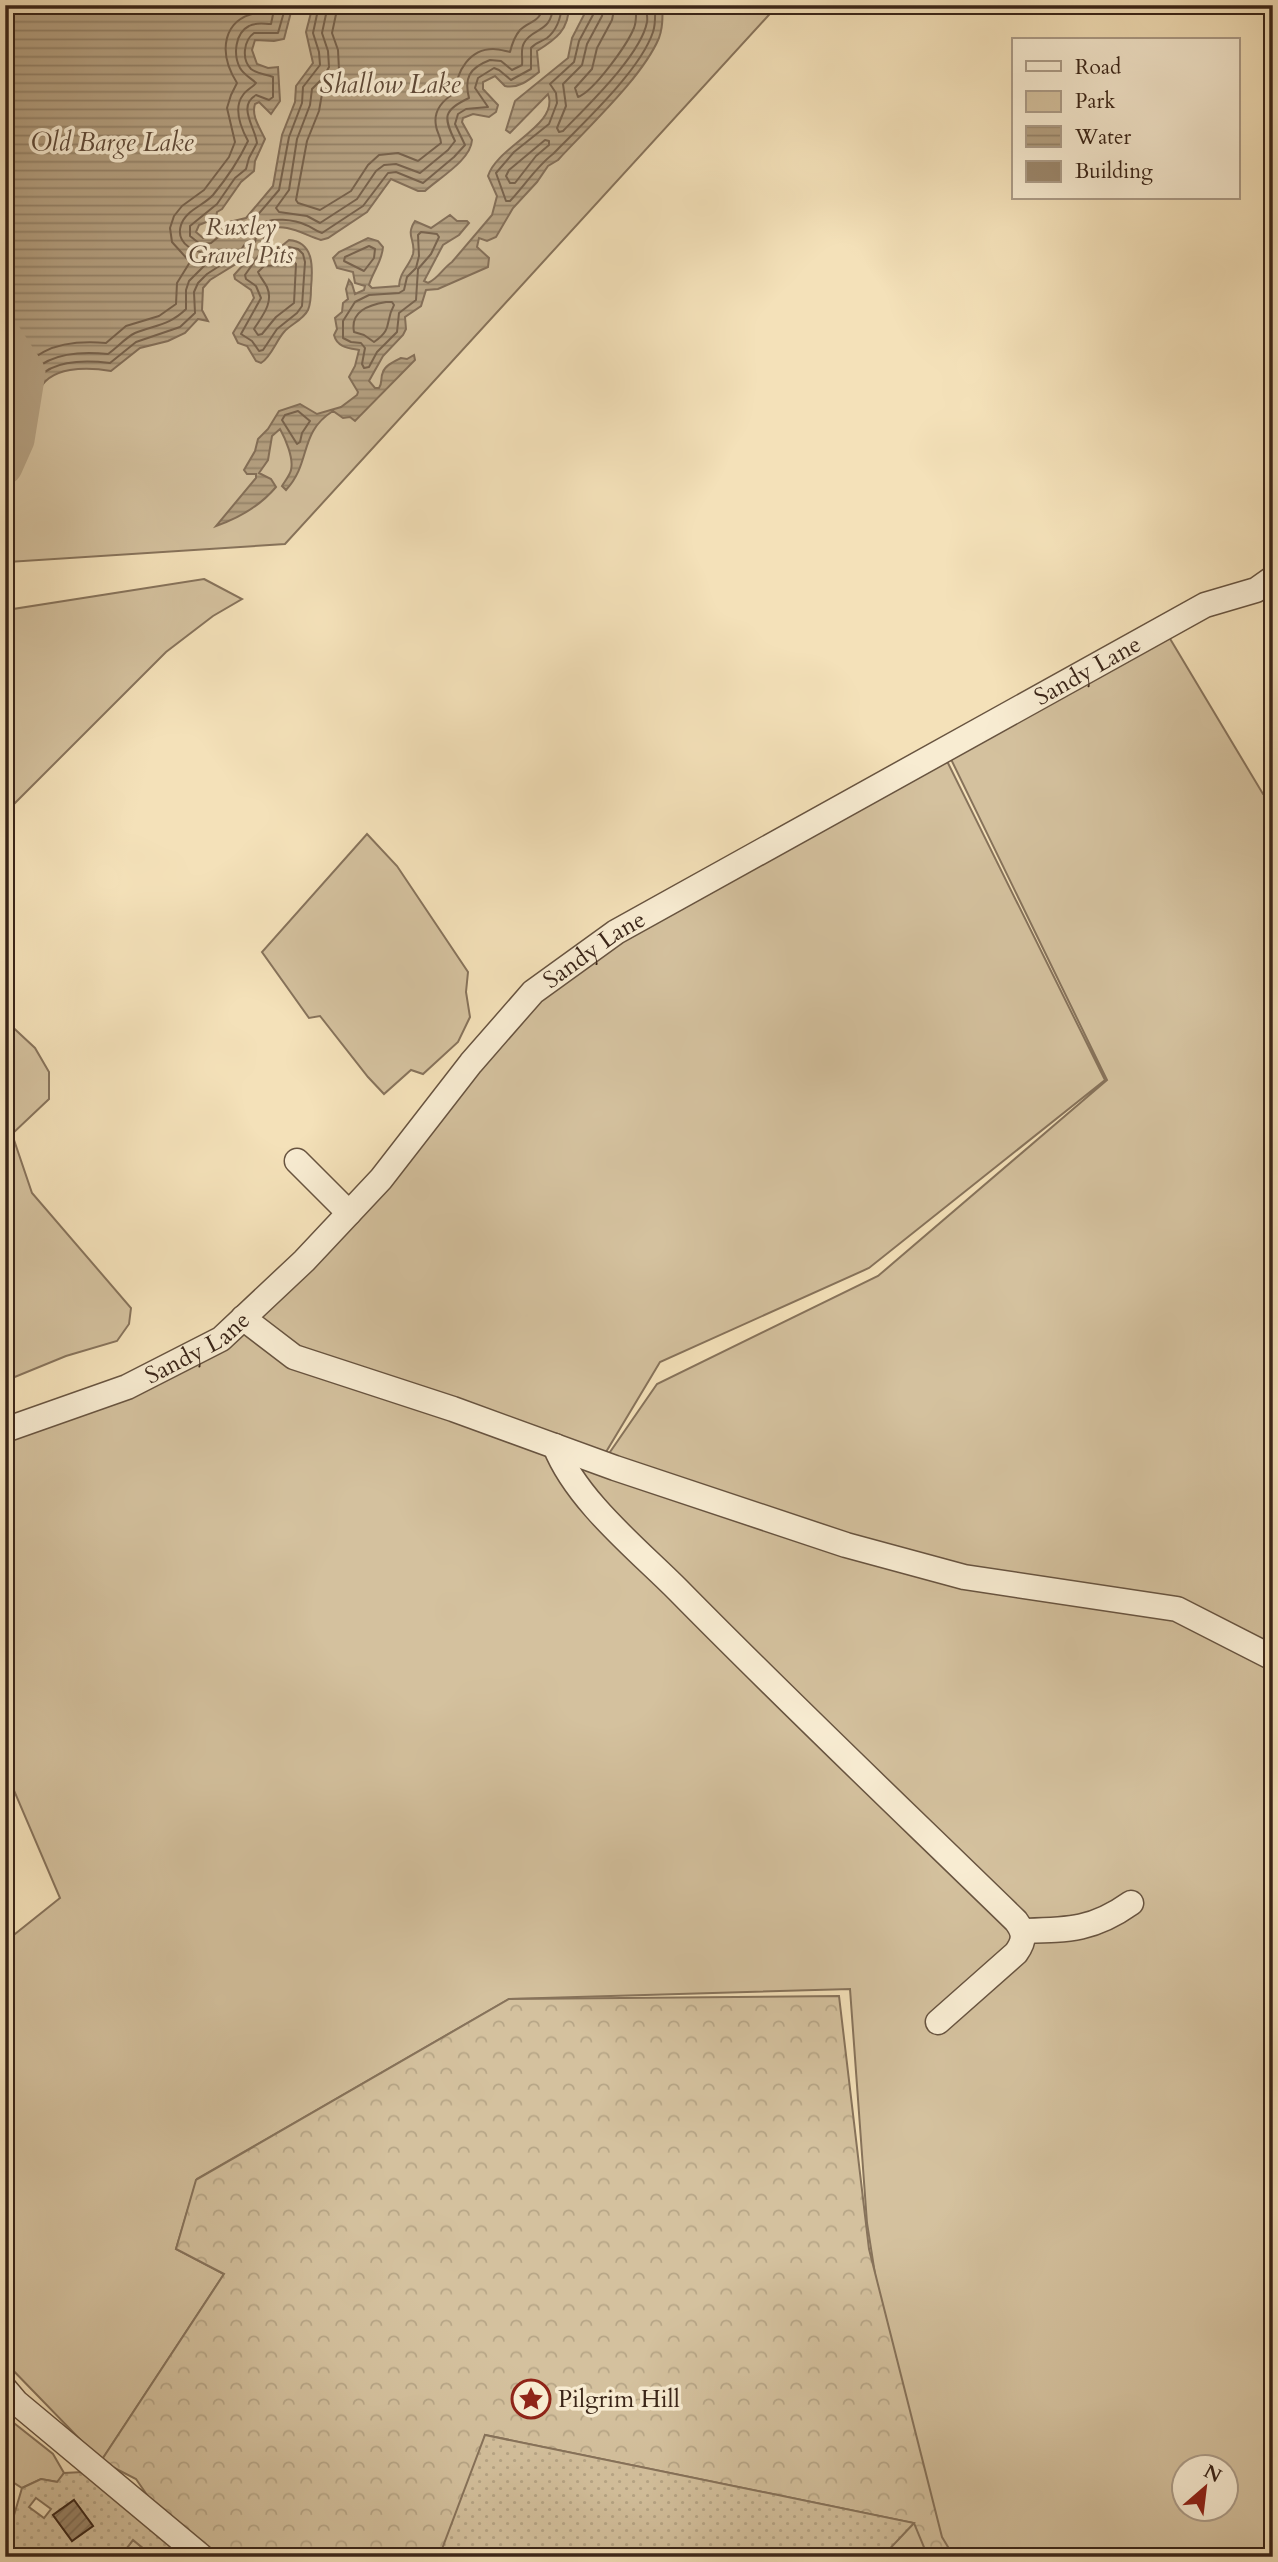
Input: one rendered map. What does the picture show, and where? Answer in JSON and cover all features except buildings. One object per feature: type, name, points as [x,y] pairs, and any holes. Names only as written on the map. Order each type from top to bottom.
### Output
[{"type":"street","name":"Sandy Lane","points":[[5,1430],[127,1387],[220,1339],[304,1261],[382,1180],[471,1063],[533,992],[616,932],[1205,605],[1256,590],[1273,578]]},
{"type":"street","points":[[297,1161],[349,1213]]},
{"type":"street","points":[[243,1318],[293,1357],[453,1409],[846,1545],[964,1577],[1178,1609],[1273,1658]]},
{"type":"street","points":[[555,1446],[563,1466],[591,1503],[726,1639],[1016,1921],[1023,1931],[1023,1943],[1016,1952],[938,2022]]},
{"type":"street","points":[[1023,1931],[1074,1930],[1112,1917],[1131,1903]]},
{"type":"street","points":[[5,2389],[16,2402],[202,2557]]},
{"type":"green space","name":"Ruxley Gravel Pits","points":[[5,5],[778,5],[285,544],[8,562],[5,559]]},
{"type":"green space","points":[[204,579],[242,599],[213,616],[166,652],[5,813],[7,610]]},
{"type":"green space","points":[[1169,637],[1263,794],[1273,792],[1273,2557],[881,2557],[914,2523],[867,2223],[850,1989],[509,1999],[197,2179],[176,2249],[224,2274],[101,2461],[5,2362],[5,1942],[60,1898],[10,1781],[5,1777],[5,1431],[246,1325],[601,1465],[657,1384],[878,1276],[1107,1080],[948,753]]},
{"type":"green space","points":[[943,753],[1105,1080],[869,1268],[660,1362],[606,1452],[297,1354],[251,1316],[535,993]]},
{"type":"green space","points":[[367,834],[397,866],[468,972],[466,992],[470,1017],[458,1042],[423,1074],[411,1070],[384,1094],[320,1016],[309,1018],[262,952]]},
{"type":"green space","points":[[5,1020],[35,1048],[49,1072],[49,1099],[12,1134],[32,1193],[131,1308],[129,1324],[117,1341],[66,1356],[5,1381]]},
{"type":"green space","points":[[839,1996],[869,2249],[942,2537],[954,2557],[928,2557],[914,2523],[485,2435],[454,2557],[212,2557],[156,2508],[136,2479],[101,2461],[224,2274],[176,2249],[196,2180],[509,1999]]},
{"type":"green space","points":[[5,2416],[53,2454],[64,2473],[58,2482],[41,2479],[22,2488],[5,2477]]},
{"type":"green space","points":[[485,2435],[914,2523],[882,2557],[439,2557]]},
{"type":"green space","points":[[83,2472],[186,2557],[154,2557],[133,2540],[120,2557],[5,2557],[5,2546],[22,2488],[41,2479],[57,2482],[64,2473]],"holes":[[[36,2498],[51,2509],[44,2518],[29,2507]],[[74,2500],[93,2526],[72,2541],[53,2515]]]},
{"type":"green space","points":[[133,2540],[154,2557],[120,2557]]},
{"type":"water","points":[[5,5],[288,5],[291,12],[284,39],[255,40],[252,50],[257,64],[268,68],[278,67],[280,101],[271,114],[259,102],[255,104],[255,117],[265,139],[255,161],[254,171],[241,182],[217,212],[216,218],[199,225],[196,232],[203,238],[225,223],[246,218],[273,186],[282,135],[295,102],[296,86],[313,63],[306,32],[313,5],[569,5],[567,21],[560,33],[537,51],[539,72],[514,86],[505,86],[495,76],[483,82],[483,89],[498,105],[496,112],[489,117],[473,114],[463,118],[462,122],[472,140],[466,155],[425,191],[418,191],[391,179],[367,212],[321,240],[287,228],[265,230],[263,244],[267,250],[278,249],[289,240],[303,245],[310,257],[312,272],[308,310],[284,332],[265,360],[261,363],[256,361],[247,346],[238,343],[233,333],[254,298],[251,290],[235,279],[234,275],[251,256],[251,248],[244,259],[210,280],[203,288],[202,310],[208,321],[198,319],[185,333],[168,341],[140,348],[111,371],[70,370],[51,377],[38,393],[25,440],[5,429]]},
{"type":"water","points":[[589,5],[662,5],[659,38],[640,69],[599,117],[558,160],[548,166],[513,208],[496,237],[487,241],[479,238],[477,247],[489,258],[488,267],[438,289],[426,290],[421,306],[405,317],[406,329],[403,335],[383,356],[369,381],[375,388],[379,388],[382,374],[388,365],[414,355],[415,360],[355,421],[350,417],[343,418],[333,411],[322,420],[310,438],[299,469],[286,490],[282,486],[292,465],[280,429],[272,436],[268,460],[259,473],[271,479],[276,487],[249,511],[216,526],[256,478],[256,474],[247,474],[244,470],[255,451],[258,439],[279,411],[300,404],[317,414],[341,407],[357,395],[358,392],[349,377],[359,350],[338,342],[334,335],[337,329],[335,318],[342,312],[343,303],[348,299],[346,289],[349,280],[355,294],[364,290],[365,286],[355,283],[353,272],[337,268],[333,258],[339,252],[368,238],[378,241],[383,247],[382,252],[369,285],[372,288],[399,286],[401,276],[413,254],[411,231],[415,221],[431,228],[450,215],[457,221],[469,223],[459,235],[443,245],[424,281],[432,281],[452,262],[492,215],[497,196],[488,176],[494,165],[537,126],[549,105],[548,94],[510,133],[506,130],[515,101],[568,58],[572,38]]},
{"type":"waterway","points":[[5,337],[28,372],[17,440],[5,467]]},
{"type":"place","name":"Pilgrim Hill","points":[[531,2399]]},
{"type":"water label","name":"Shallow Lake","points":[[390,84]]},
{"type":"water label","name":"Old Barge Lake","points":[[112,142]]}]
